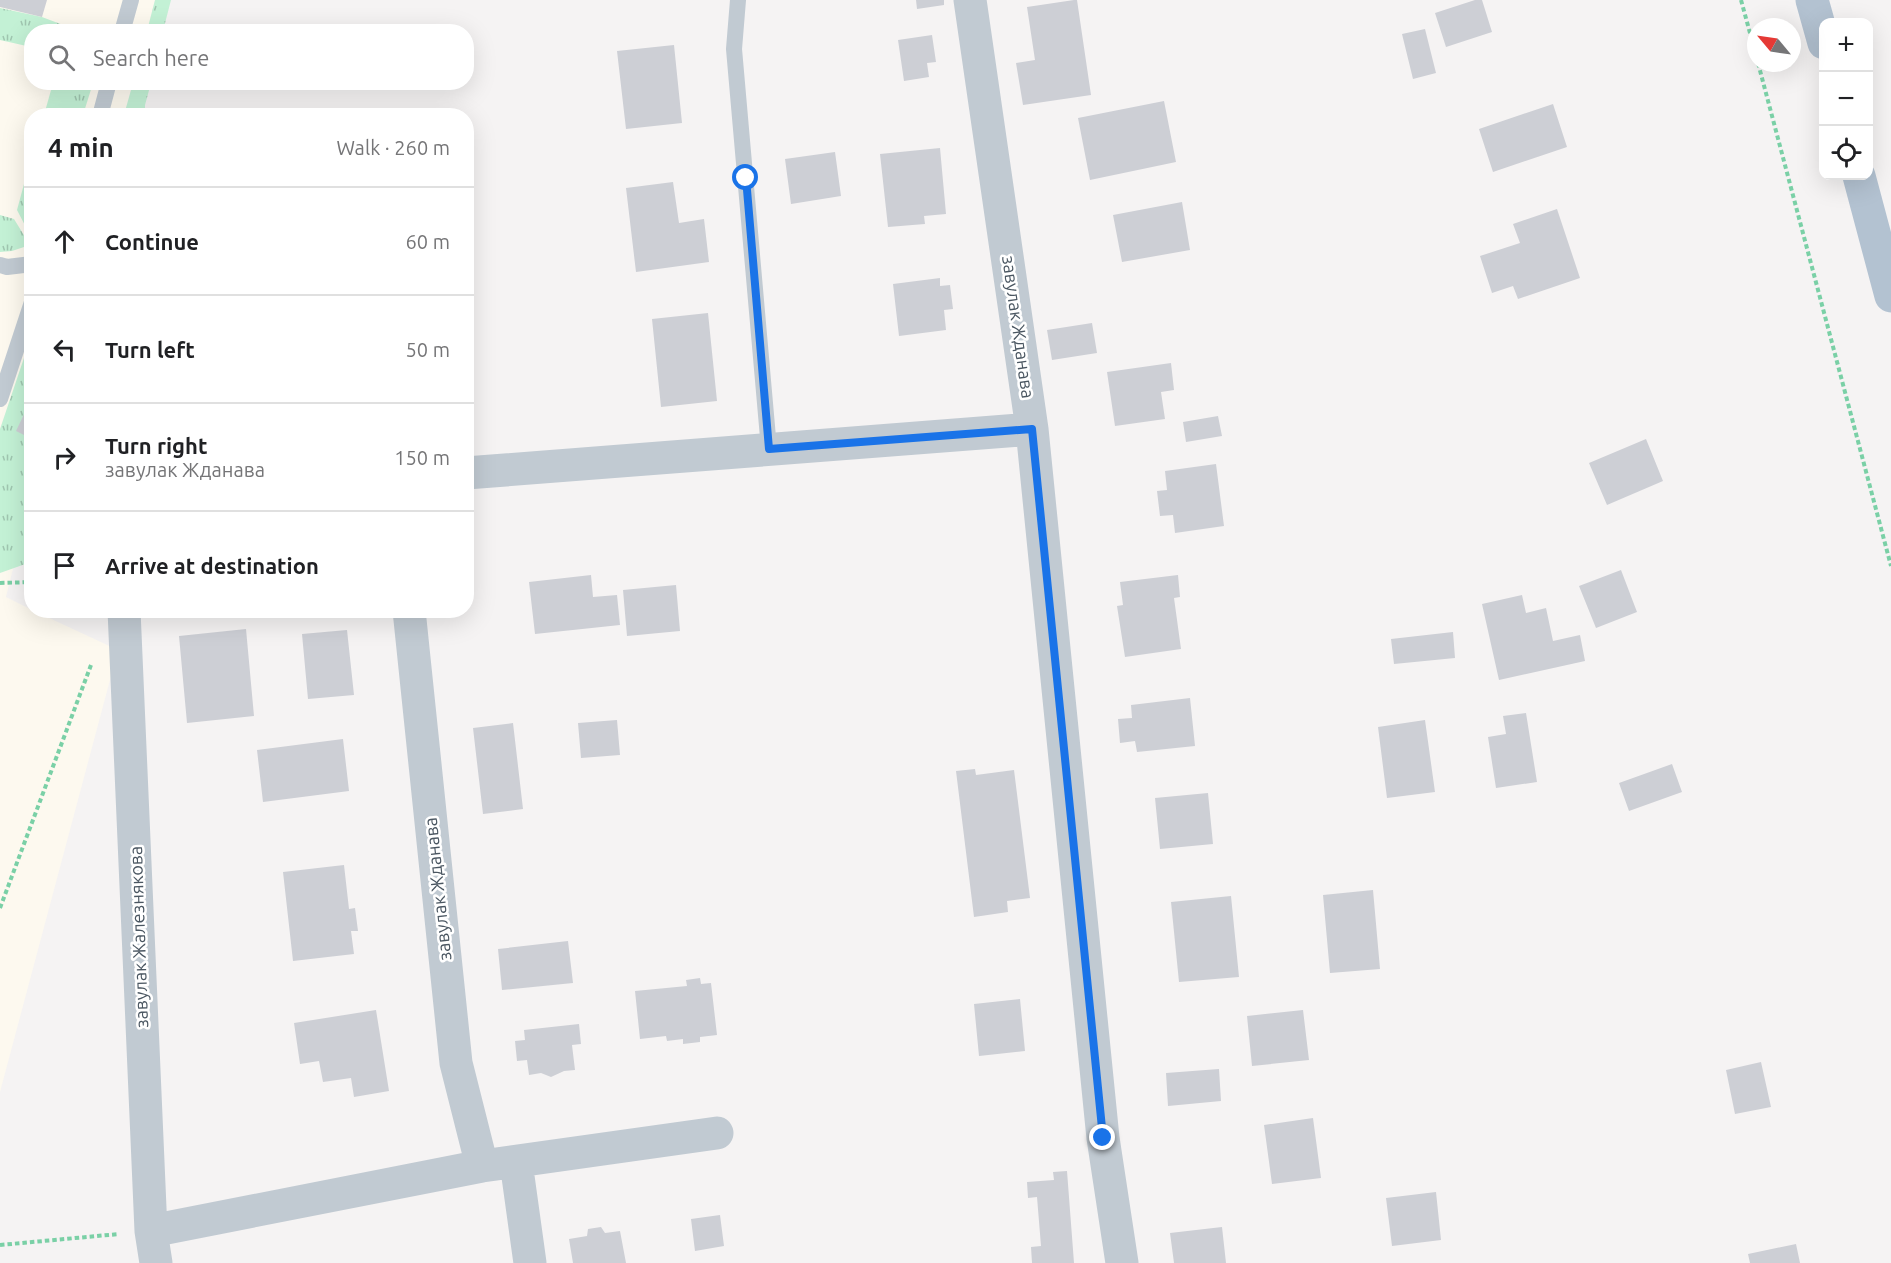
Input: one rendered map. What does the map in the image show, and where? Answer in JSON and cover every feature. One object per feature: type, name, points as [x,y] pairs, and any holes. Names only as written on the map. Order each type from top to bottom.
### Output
[{"type":"main road","points":[[1812,0],[1819,26]]},
{"type":"main road","points":[[1860,180],[1891,296]]},
{"type":"street","name":"завулак Жданава","points":[[970,0],[1032,429],[1103,1138],[1122,1263]]},
{"type":"street","points":[[474,471],[1032,429]]},
{"type":"street","name":"завулак Жалезнякова","points":[[124,618],[151,1231],[156,1263]]},
{"type":"street","name":"завулак Жданава","points":[[410,618],[456,1063],[482,1166]]},
{"type":"street","points":[[151,1231],[482,1166],[717,1133]]},
{"type":"street","points":[[516,1162],[530,1263]]},
{"type":"lane","points":[[124,24],[130,0]]},
{"type":"lane","points":[[738,0],[734,49],[769,449]]},
{"type":"lane","points":[[102,108],[107,90]]},
{"type":"lane","points":[[0,266],[24,265]]},
{"type":"lane","points":[[0,399],[24,326]]},
{"type":"path","points":[[1742,0],[1747,20]]},
{"type":"path","points":[[1760,72],[1891,566]]},
{"type":"path","points":[[0,583],[24,582]]},
{"type":"path","points":[[0,908],[95,655]]},
{"type":"path","points":[[0,1245],[151,1231]]},
{"type":"shaded area","points":[[0,0],[155,0],[149,24],[24,24],[24,90],[131,90],[126,108],[24,108],[24,524],[6,597],[24,606],[24,618],[49,618],[118,650],[0,1092]]},
{"type":"green space","points":[[155,0],[171,0],[165,24],[149,24]]},
{"type":"green space","points":[[0,8],[42,17],[60,24],[24,24],[24,45],[0,40]]},
{"type":"green space","points":[[51,90],[91,90],[85,108],[46,108]]},
{"type":"green space","points":[[131,90],[149,90],[145,108],[126,108]]},
{"type":"green space","points":[[24,184],[24,224],[17,210]]},
{"type":"green space","points":[[0,215],[14,219],[24,235],[24,247],[0,252]]},
{"type":"green space","points":[[24,358],[24,564],[0,573],[0,429]]},
{"type":"building","points":[[0,0],[47,0],[42,17],[0,7]]},
{"type":"building","points":[[916,0],[944,0],[944,5],[917,9]]},
{"type":"building","points":[[1077,0],[1091,95],[1023,105],[1016,63],[1035,60],[1027,7]]},
{"type":"building","points":[[1475,0],[1482,0],[1492,32],[1446,47],[1435,13]]},
{"type":"building","points":[[1425,29],[1436,73],[1413,79],[1402,34]]},
{"type":"building","points":[[932,35],[936,62],[927,63],[929,77],[904,81],[898,40]]},
{"type":"building","points":[[674,45],[682,123],[626,129],[617,51]]},
{"type":"building","points":[[1164,101],[1176,162],[1090,180],[1078,118]]},
{"type":"building","points":[[1553,104],[1567,147],[1493,172],[1479,129]]},
{"type":"building","points":[[940,148],[946,214],[924,216],[925,224],[888,227],[880,154]]},
{"type":"building","points":[[835,152],[841,196],[791,204],[785,159]]},
{"type":"building","points":[[673,182],[679,223],[704,219],[709,262],[636,272],[626,188]]},
{"type":"building","points":[[1182,202],[1190,250],[1122,262],[1113,215]]},
{"type":"building","points":[[1557,209],[1580,278],[1518,299],[1513,286],[1492,293],[1480,256],[1520,243],[1513,224]]},
{"type":"building","points":[[940,278],[940,286],[950,285],[953,309],[944,310],[946,330],[899,336],[893,284]]},
{"type":"building","points":[[708,313],[717,401],[661,407],[652,319]]},
{"type":"building","points":[[1092,323],[1097,353],[1052,360],[1047,330]]},
{"type":"building","points":[[1171,363],[1174,390],[1161,392],[1165,419],[1115,426],[1107,372]]},
{"type":"building","points":[[24,414],[24,435],[16,431]]},
{"type":"building","points":[[1218,416],[1222,436],[1186,442],[1183,422]]},
{"type":"building","points":[[1646,439],[1663,481],[1607,505],[1589,463]]},
{"type":"building","points":[[1216,464],[1224,526],[1175,533],[1173,515],[1160,516],[1157,491],[1167,490],[1165,471]]},
{"type":"building","points":[[1621,570],[1637,612],[1596,628],[1579,586]]},
{"type":"building","points":[[591,575],[593,597],[617,595],[620,625],[535,634],[529,582]]},
{"type":"building","points":[[1178,575],[1180,597],[1174,598],[1181,649],[1125,657],[1117,606],[1123,605],[1120,582]]},
{"type":"building","points":[[676,585],[680,631],[627,636],[623,590]]},
{"type":"building","points":[[1522,595],[1526,613],[1546,608],[1553,641],[1580,635],[1585,661],[1499,680],[1482,604]]},
{"type":"building","points":[[246,629],[254,716],[187,723],[179,636]]},
{"type":"building","points":[[347,630],[354,695],[308,699],[302,634]]},
{"type":"building","points":[[1453,632],[1455,658],[1394,664],[1391,639]]},
{"type":"building","points":[[1190,698],[1195,746],[1137,752],[1135,741],[1120,743],[1118,719],[1132,718],[1131,705]]},
{"type":"building","points":[[1526,713],[1537,782],[1496,788],[1488,737],[1506,734],[1503,716]]},
{"type":"building","points":[[617,720],[620,755],[581,758],[578,723]]},
{"type":"building","points":[[1425,720],[1435,792],[1387,798],[1378,727]]},
{"type":"building","points":[[513,723],[523,809],[483,814],[473,728]]},
{"type":"building","points":[[343,739],[349,791],[263,802],[257,750]]},
{"type":"building","points":[[1672,764],[1682,792],[1629,811],[1619,783]]},
{"type":"building","points":[[975,769],[976,775],[1014,770],[1030,898],[1007,901],[1008,912],[974,917],[956,771]]},
{"type":"building","points":[[1208,793],[1213,844],[1160,849],[1155,798]]},
{"type":"building","points":[[344,865],[349,909],[355,908],[358,931],[351,931],[354,954],[293,961],[283,872]]},
{"type":"building","points":[[1373,890],[1380,969],[1330,973],[1323,895]]},
{"type":"building","points":[[1231,896],[1239,977],[1179,982],[1171,902]]},
{"type":"building","points":[[568,941],[573,983],[502,990],[498,949]]},
{"type":"building","points":[[700,978],[701,984],[711,983],[717,1035],[700,1037],[700,1042],[683,1044],[683,1039],[667,1041],[666,1036],[640,1039],[635,991],[687,986],[686,980]]},
{"type":"building","points":[[1020,999],[1025,1051],[979,1056],[974,1004]]},
{"type":"building","points":[[376,1010],[389,1091],[354,1097],[351,1078],[323,1082],[319,1061],[300,1064],[294,1023]]},
{"type":"building","points":[[1303,1010],[1309,1060],[1252,1066],[1247,1016]]},
{"type":"building","points":[[579,1024],[581,1044],[572,1045],[575,1070],[564,1071],[551,1077],[541,1073],[529,1075],[527,1060],[517,1061],[515,1041],[525,1040],[524,1030]]},
{"type":"building","points":[[1761,1062],[1771,1107],[1735,1114],[1726,1070]]},
{"type":"building","points":[[1219,1069],[1221,1101],[1168,1106],[1166,1073]]},
{"type":"building","points":[[1313,1118],[1321,1178],[1272,1184],[1264,1125]]},
{"type":"building","points":[[1067,1171],[1074,1263],[1032,1263],[1031,1247],[1041,1246],[1037,1197],[1028,1198],[1027,1182],[1054,1180],[1053,1172]]},
{"type":"building","points":[[1436,1192],[1441,1240],[1392,1246],[1386,1198]]},
{"type":"building","points":[[720,1215],[724,1246],[695,1251],[691,1219]]},
{"type":"building","points":[[601,1227],[605,1233],[620,1231],[626,1263],[573,1263],[569,1239],[587,1236],[588,1229]]},
{"type":"building","points":[[1222,1227],[1226,1263],[1174,1263],[1170,1233]]},
{"type":"building","points":[[1796,1244],[1800,1263],[1750,1263],[1748,1254]]},
{"type":"route","points":[[746,178],[769,449],[1032,429],[1103,1138]]}]
